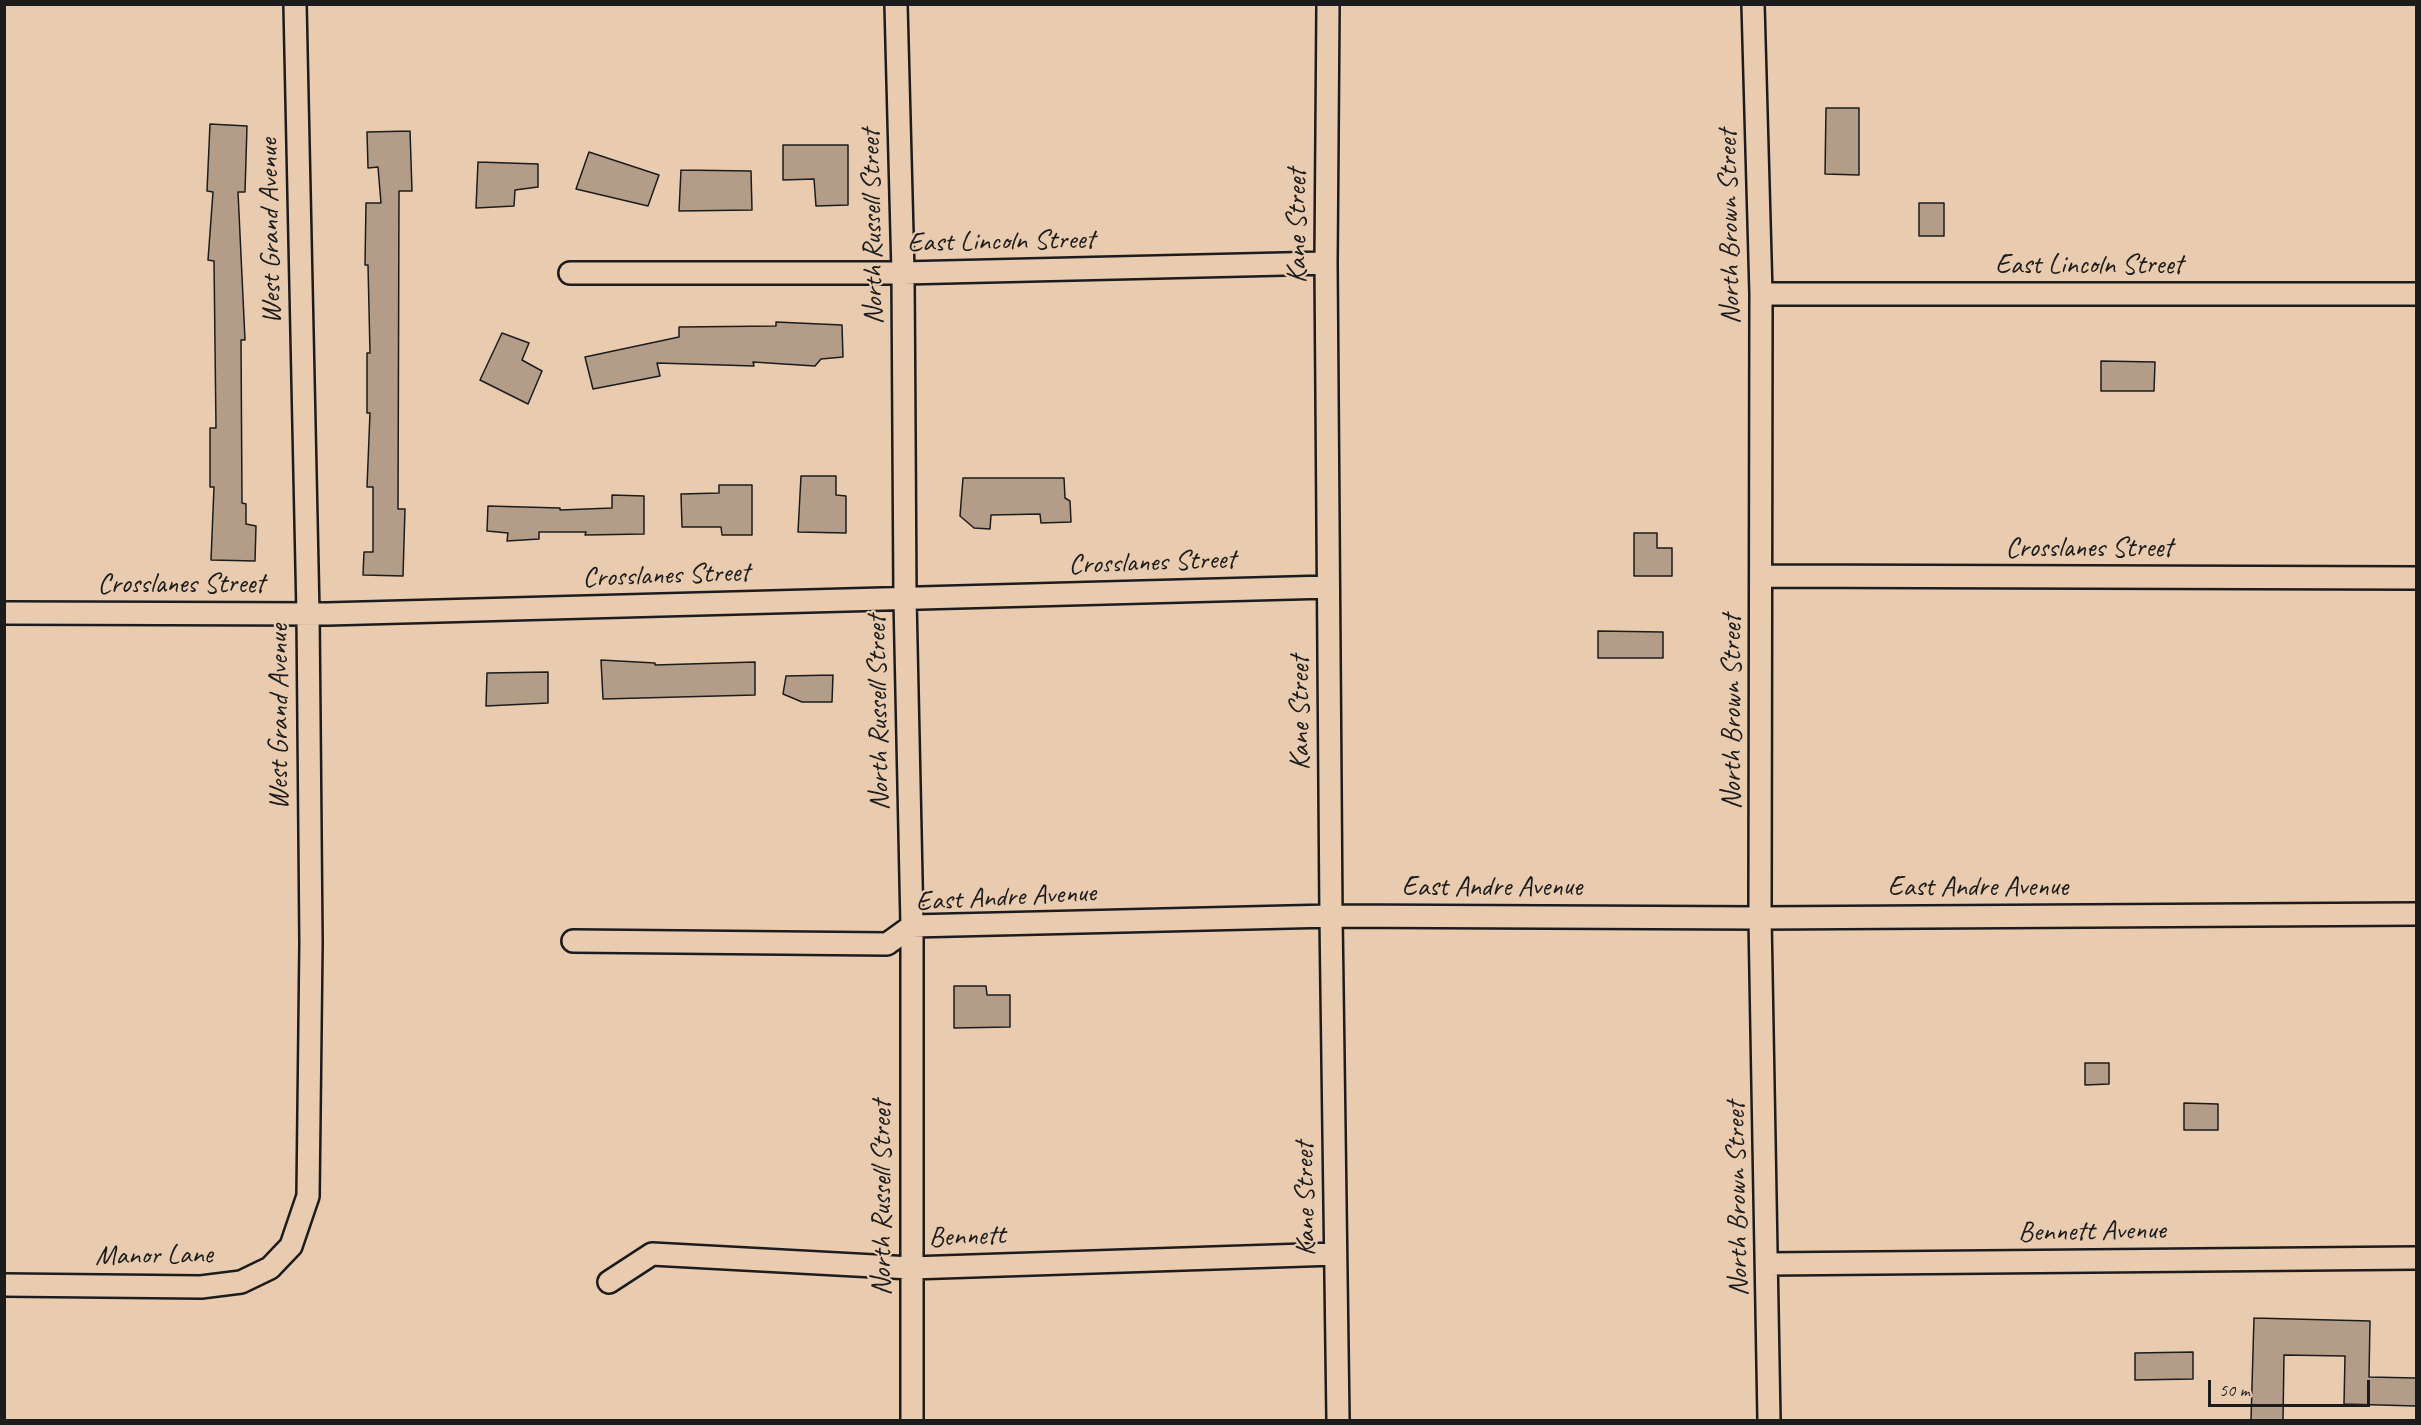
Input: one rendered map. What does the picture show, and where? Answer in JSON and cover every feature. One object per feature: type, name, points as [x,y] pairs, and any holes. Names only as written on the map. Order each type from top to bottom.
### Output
[{"type":"street","name":"West Grand Avenue","points":[[291,1246],[308,1196],[310,943],[308,614],[295,4]]},
{"type":"street","name":"North Russell Street","points":[[896,4],[903,273],[905,598],[912,926],[912,1420]]},
{"type":"street","name":"Kane Street","points":[[1328,4],[1326,263],[1328,587],[1338,1420]]},
{"type":"street","name":"North Brown Street","points":[[1753,4],[1761,294],[1760,918],[1769,1420]]},
{"type":"street","name":"East Lincoln Street","points":[[570,273],[903,273],[1326,263]]},
{"type":"street","name":"East Lincoln Street","points":[[1761,294],[2416,294]]},
{"type":"street","name":"Crosslanes Street","points":[[1762,576],[2416,578]]},
{"type":"street","name":"Crosslanes Street","points":[[4,613],[308,614],[1328,587]]},
{"type":"street","name":"East Andre Avenue","points":[[573,941],[887,944],[912,926],[1331,916],[1760,918],[2416,914]]},
{"type":"street","name":"Manor Lane","points":[[4,1285],[201,1287],[241,1282],[270,1268],[291,1246]]},
{"type":"street","name":"Bennett","points":[[609,1282],[652,1254],[911,1268],[1335,1254]]},
{"type":"street","name":"Bennett Avenue","points":[[1768,1264],[2416,1258]]},
{"type":"building","points":[[1826,108],[1859,108],[1859,175],[1825,174]]},
{"type":"building","points":[[210,124],[247,126],[245,192],[238,192],[245,340],[241,340],[242,503],[246,504],[246,524],[256,526],[255,561],[211,560],[214,487],[210,487],[210,428],[216,428],[214,261],[208,260],[213,192],[207,191]]},
{"type":"building","points":[[410,131],[412,191],[399,191],[398,509],[405,509],[403,576],[363,575],[364,552],[373,552],[373,487],[367,487],[370,413],[367,413],[367,353],[370,353],[368,265],[365,265],[366,203],[381,203],[378,167],[368,168],[367,132]]},
{"type":"building","points":[[783,145],[848,145],[848,205],[816,206],[814,179],[783,180]]},
{"type":"building","points":[[589,152],[659,175],[648,206],[576,189]]},
{"type":"building","points":[[478,162],[538,164],[538,187],[515,190],[514,206],[476,208]]},
{"type":"building","points":[[681,170],[751,171],[752,210],[679,211]]},
{"type":"building","points":[[1919,203],[1944,203],[1944,236],[1919,236]]},
{"type":"building","points":[[776,322],[842,325],[843,357],[821,359],[815,366],[753,362],[754,366],[657,363],[660,376],[593,389],[585,357],[679,337],[679,327],[776,326]]},
{"type":"building","points":[[502,333],[529,343],[522,360],[542,371],[528,404],[480,380]]},
{"type":"building","points":[[2101,361],[2155,362],[2154,391],[2101,391]]},
{"type":"building","points":[[801,476],[836,476],[836,495],[846,496],[846,533],[798,532]]},
{"type":"building","points":[[963,478],[1064,478],[1065,498],[1070,501],[1071,522],[1041,523],[1040,514],[991,515],[990,529],[974,528],[960,516]]},
{"type":"building","points":[[719,485],[752,485],[752,535],[722,535],[721,527],[682,527],[681,494],[719,493]]},
{"type":"building","points":[[612,495],[644,496],[644,534],[585,535],[586,532],[539,532],[539,539],[507,541],[508,533],[487,531],[488,506],[560,508],[560,510],[612,508]]},
{"type":"building","points":[[1634,533],[1657,533],[1657,548],[1672,548],[1672,576],[1634,576]]},
{"type":"building","points":[[1598,631],[1663,632],[1663,658],[1598,658]]},
{"type":"building","points":[[601,660],[655,663],[655,665],[755,662],[755,695],[603,699]]},
{"type":"building","points":[[548,672],[548,703],[486,706],[487,673]]},
{"type":"building","points":[[833,675],[832,702],[802,702],[783,694],[786,676]]},
{"type":"building","points":[[954,986],[986,986],[987,995],[1010,995],[1010,1027],[954,1028]]},
{"type":"building","points":[[2085,1063],[2109,1063],[2109,1084],[2085,1085]]},
{"type":"building","points":[[2184,1103],[2218,1104],[2218,1130],[2184,1130]]},
{"type":"building","points":[[2254,1318],[2370,1321],[2369,1377],[2416,1378],[2416,1406],[2344,1404],[2345,1356],[2284,1355],[2283,1420],[2251,1420]]},
{"type":"building","points":[[2193,1352],[2193,1379],[2135,1380],[2135,1353]]}]
